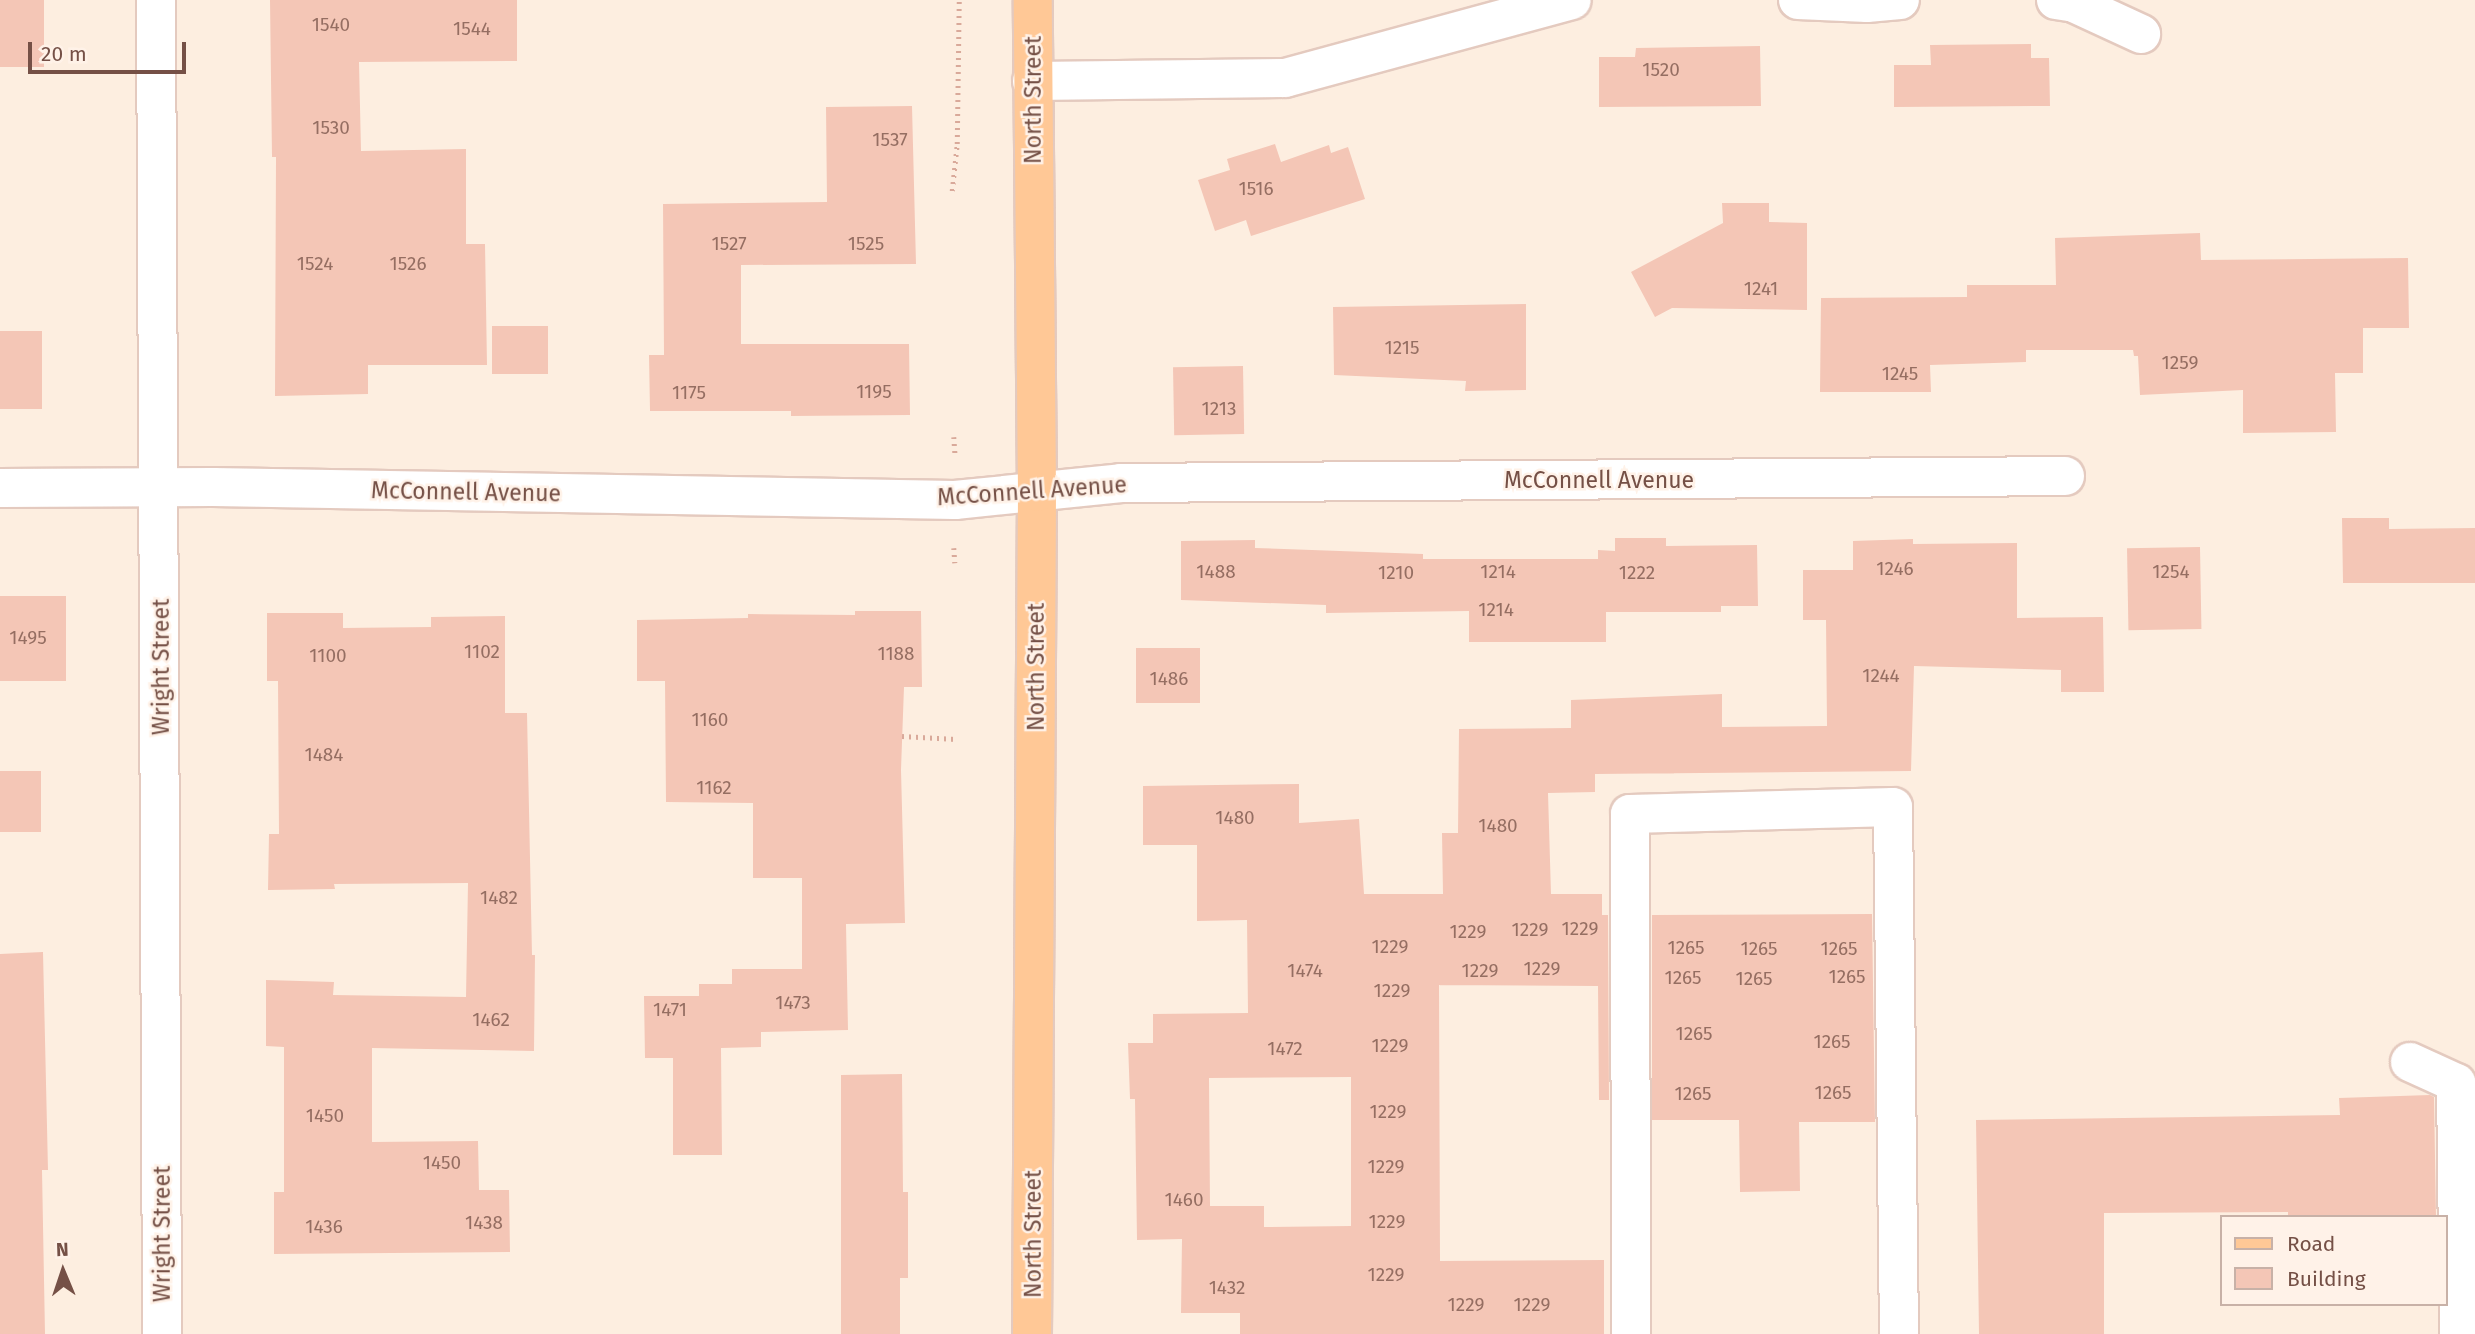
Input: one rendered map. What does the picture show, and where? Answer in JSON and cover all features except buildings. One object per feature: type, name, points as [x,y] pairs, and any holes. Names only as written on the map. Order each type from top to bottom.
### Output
[{"type":"main road","name":"North Street","points":[[1032,1334],[1037,492],[1033,0]]},
{"type":"street","name":"Wright Street","points":[[156,0],[162,1334]]},
{"type":"street","points":[[1032,81],[1285,78],[1572,0]]},
{"type":"street","points":[[1798,0],[1867,3],[1900,0]]},
{"type":"street","points":[[2056,0],[2074,4],[2141,34]]},
{"type":"street","name":"McConnell Avenue","points":[[0,488],[160,487],[955,500],[1121,483],[2065,476]]},
{"type":"street","points":[[1631,1334],[1630,814],[1893,807],[1899,1334]]},
{"type":"street","points":[[2410,1062],[2456,1083],[2459,1334]]},
{"type":"path","points":[[952,191],[957,144],[959,0]]},
{"type":"path","points":[[954,437],[954,453]]},
{"type":"path","points":[[954,548],[955,563]]},
{"type":"path","points":[[902,736],[956,739]]}]
